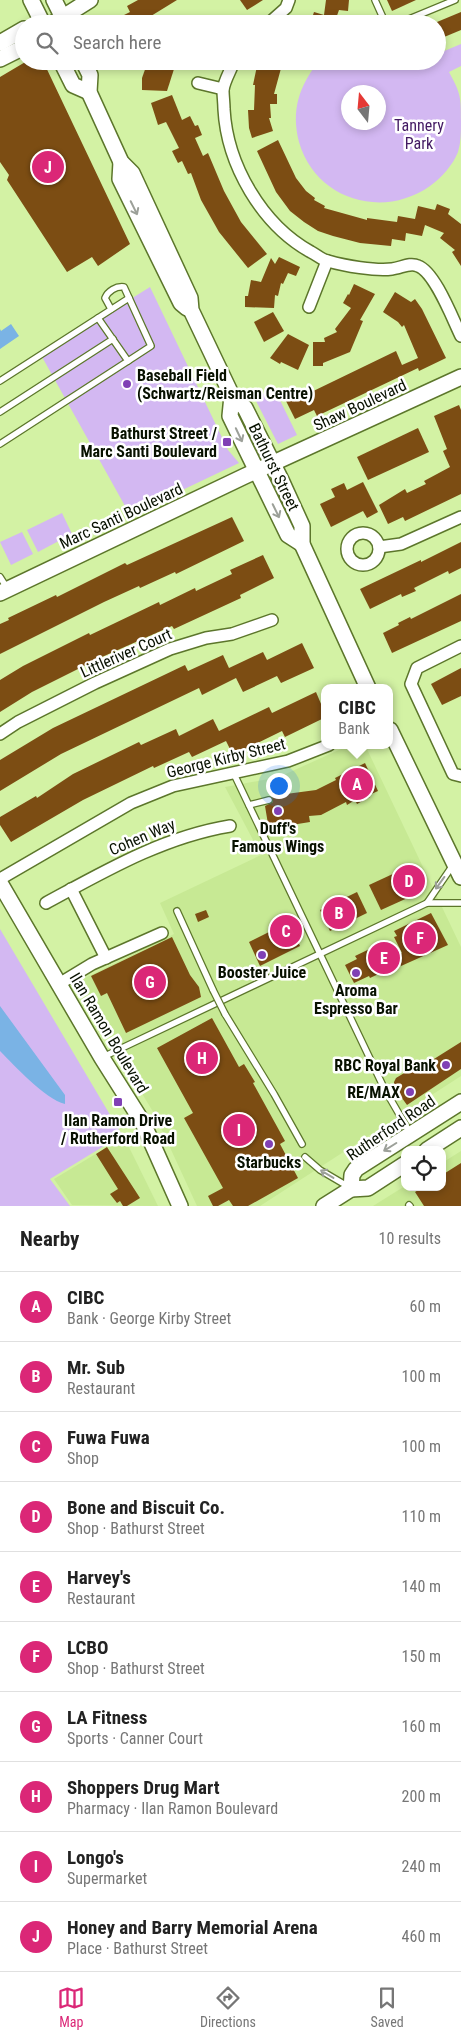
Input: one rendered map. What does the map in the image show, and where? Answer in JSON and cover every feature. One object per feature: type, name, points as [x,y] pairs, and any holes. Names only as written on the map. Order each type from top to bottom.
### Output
[{"type":"main road","points":[[31,0],[38,15]]},
{"type":"main road","points":[[54,0],[58,15]]},
{"type":"main road","points":[[70,15],[90,0]]},
{"type":"main road","points":[[0,43],[15,34]]},
{"type":"main road","points":[[0,59],[15,52]]},
{"type":"main road","points":[[66,70],[73,85],[89,92]]},
{"type":"main road","name":"Bathurst Street","points":[[88,70],[90,75],[89,92],[121,162],[132,174],[190,298],[191,310],[232,396],[245,408],[273,464],[302,526],[302,544],[366,684]]},
{"type":"main road","name":"Shaw Boulevard","points":[[256,472],[461,377]]},
{"type":"main road","name":"Bathurst Street","points":[[232,396],[230,416],[256,472],[288,535],[302,544]]},
{"type":"main road","name":"Marc Santi Boulevard","points":[[3,587],[256,472]]},
{"type":"main road","points":[[393,736],[458,870]]},
{"type":"main road","name":"Ilan Ramon Boulevard","points":[[0,883],[102,1058],[143,1123],[180,1206]]},
{"type":"main road","name":"Rutherford Road","points":[[351,1188],[352,1175],[356,1169],[461,1102]]},
{"type":"main road","points":[[433,1146],[461,1128]]},
{"type":"main road","name":"Rutherford Road","points":[[324,1206],[351,1188],[368,1188],[401,1167]]},
{"type":"street","points":[[278,15],[286,8],[289,0]]},
{"type":"street","points":[[230,70],[223,89],[225,129],[233,157],[246,185],[263,209],[294,243],[327,261],[376,269],[393,269],[417,265],[425,270],[434,282],[461,336]]},
{"type":"street","points":[[198,83],[223,89]]},
{"type":"street","points":[[309,307],[327,261]]},
{"type":"street","points":[[379,547],[401,544],[461,517]]},
{"type":"street","name":"Littleriver Court","points":[[0,734],[18,722],[95,683],[170,649],[206,638],[232,634],[272,620]]},
{"type":"street","points":[[461,646],[417,668],[411,684],[453,774],[461,776]]},
{"type":"street","name":"George Kirby Street","points":[[0,879],[131,803],[173,786],[288,761],[321,748]]},
{"type":"street","name":"Cohen Way","points":[[46,903],[124,860],[200,831],[230,826]]},
{"type":"street","points":[[71,889],[106,958]]},
{"type":"street","points":[[59,984],[106,958],[162,933]]},
{"type":"lane","points":[[375,0],[382,15]]},
{"type":"lane","points":[[419,15],[456,0]]},
{"type":"lane","points":[[0,444],[151,346],[124,287],[118,286],[106,294],[105,298],[111,310]]},
{"type":"lane","points":[[0,382],[130,298]]},
{"type":"lane","points":[[98,318],[128,361]]},
{"type":"lane","points":[[0,412],[112,339]]},
{"type":"lane","points":[[234,774],[384,1088],[411,1134]]},
{"type":"lane","points":[[249,805],[269,800]]},
{"type":"lane","points":[[102,1058],[427,903],[458,870]]},
{"type":"lane","points":[[427,903],[461,903]]},
{"type":"lane","points":[[177,911],[225,1014],[249,1051],[302,1144]]},
{"type":"lane","points":[[305,1157],[320,1170],[351,1188]]},
{"type":"shaded area","points":[[341,749],[367,749],[461,947],[461,1076],[260,1206],[197,1206],[155,1115],[75,983],[174,934],[160,903],[261,855],[225,787],[279,777]]},
{"type":"shaded area","points":[[124,1137],[158,1206],[72,1205],[54,1179]]},
{"type":"shaded area","points":[[461,1151],[461,1206],[373,1206],[401,1188],[401,1191],[446,1191],[446,1160]]},
{"type":"green space","name":"Tannery Park","points":[[461,44],[461,66],[449,72],[458,91],[460,101],[460,141],[456,157],[442,175],[430,186],[411,196],[392,201],[372,202],[352,198],[335,190],[319,178],[307,162],[299,142],[296,119],[298,99],[312,70],[446,70],[446,50]]},
{"type":"green space","name":"Baseball Field (Schwartz/Reisman Centre)","points":[[150,287],[228,450],[239,463],[130,515],[41,355]]},
{"type":"green space","points":[[275,390],[297,435],[278,444],[254,397]]},
{"type":"green space","points":[[62,513],[72,534],[38,552],[27,530]]},
{"type":"green space","points":[[22,532],[33,554],[11,565],[0,542]]},
{"type":"green space","points":[[0,929],[122,1135],[50,1179],[70,1206],[0,1206]]},
{"type":"water","points":[[11,324],[19,336],[0,349],[0,329],[1,331]]},
{"type":"water","points":[[0,1006],[65,1095],[65,1104],[57,1101],[40,1089],[0,1051]]},
{"type":"building","points":[[138,0],[177,0],[153,15],[124,15],[130,12],[127,6]]},
{"type":"building","points":[[240,0],[263,0],[247,10]]},
{"type":"building","points":[[326,0],[349,0],[348,11],[339,10],[337,15],[324,15]]},
{"type":"building","points":[[387,0],[416,0],[392,11]]},
{"type":"building","points":[[314,12],[324,15],[313,15]]},
{"type":"building","points":[[461,12],[461,30],[446,36],[446,18]]},
{"type":"building","points":[[15,68],[15,70],[47,70],[130,244],[98,266],[92,257],[67,272],[7,180],[9,175],[0,162],[0,77]]},
{"type":"building","points":[[145,70],[174,70],[167,91],[142,90],[142,78]]},
{"type":"building","points":[[256,70],[281,70],[274,94],[277,94],[277,104],[270,104],[271,118],[269,118],[273,131],[252,138],[249,128],[248,110],[254,110],[255,85],[253,85]]},
{"type":"building","points":[[172,95],[182,120],[190,116],[195,126],[198,125],[202,135],[195,138],[203,156],[208,153],[224,191],[241,222],[267,254],[248,268],[219,232],[201,200],[191,173],[188,174],[182,161],[178,163],[172,151],[179,148],[166,122],[158,125],[151,103]]},
{"type":"building","points":[[278,140],[296,178],[306,191],[315,198],[314,200],[325,206],[324,208],[367,220],[367,218],[397,222],[398,216],[415,219],[418,206],[435,210],[437,204],[450,209],[448,214],[461,224],[461,266],[452,252],[455,250],[440,238],[444,233],[425,225],[422,236],[406,233],[405,241],[392,239],[391,246],[360,243],[333,236],[318,231],[304,222],[290,211],[276,192],[257,151]]},
{"type":"building","points":[[279,257],[300,267],[296,276],[288,273],[283,284],[281,283],[278,296],[275,295],[274,308],[245,307],[245,296],[248,296],[251,280],[261,282],[271,258],[275,264]]},
{"type":"building","points":[[354,284],[375,294],[360,320],[363,321],[350,352],[323,363],[323,366],[313,366],[313,342],[325,342],[324,338],[337,332],[335,329],[351,308],[343,303]]},
{"type":"building","points":[[395,292],[411,302],[415,299],[422,309],[446,358],[419,371],[418,368],[317,416],[314,410],[295,419],[285,399],[301,392],[303,396],[396,351],[402,365],[418,358],[404,325],[402,327],[383,312]]},
{"type":"building","points":[[273,312],[284,331],[264,342],[254,322]]},
{"type":"building","points":[[288,334],[309,345],[298,370],[281,362],[280,364],[270,358]]},
{"type":"building","points":[[459,405],[461,410],[461,494],[405,521],[403,517],[388,524],[379,505],[405,489],[407,493],[426,484],[424,481],[450,467],[443,451],[447,449],[434,416]]},
{"type":"building","points":[[418,428],[429,452],[368,480],[357,457]]},
{"type":"building","points":[[363,482],[378,512],[367,518],[363,511],[331,527],[320,504],[335,497],[331,489],[344,483],[347,490]]},
{"type":"building","points":[[232,517],[244,541],[176,574],[175,572],[140,588],[139,586],[104,602],[0,654],[0,624],[9,620],[8,618],[56,595],[57,597],[125,563],[127,565]]},
{"type":"building","points":[[461,542],[461,568],[449,574],[448,571],[414,588],[416,591],[402,597],[401,594],[370,609],[360,589]]},
{"type":"building","points":[[263,555],[274,578],[240,595],[241,598],[174,629],[172,626],[102,657],[32,692],[0,712],[0,680],[23,666],[89,633],[90,635],[159,602],[160,605],[195,588],[196,591],[232,574],[230,570]]},
{"type":"building","points":[[461,594],[461,621],[392,653],[383,633],[410,617],[411,619]]},
{"type":"building","points":[[302,643],[314,668],[281,683],[277,676],[243,692],[236,678],[202,695],[199,688],[61,754],[0,791],[0,760],[53,728],[185,665],[188,671],[223,655],[229,668],[263,652],[267,660]]},
{"type":"building","points":[[461,668],[461,696],[442,705],[431,684]]},
{"type":"building","points":[[316,692],[321,704],[321,719],[285,737],[282,731],[233,755],[226,741],[192,757],[189,752],[154,768],[153,766],[83,800],[11,842],[0,825],[0,817],[36,796],[37,798],[73,774],[139,742],[141,745],[176,729],[179,736],[213,719],[219,731],[269,707],[272,713]]},
{"type":"building","points":[[365,763],[378,791],[369,795],[370,797],[357,804],[355,800],[347,805],[346,802],[321,815],[309,816],[310,822],[279,827],[278,822],[268,824],[265,806],[273,802],[271,796],[316,790]]},
{"type":"building","points":[[410,866],[423,891],[381,910],[369,885]]},
{"type":"building","points":[[357,892],[367,913],[330,931],[320,910]]},
{"type":"building","points":[[206,910],[209,917],[198,922],[195,914]]},
{"type":"building","points":[[431,913],[448,945],[401,966],[400,964],[354,983],[345,965],[357,959],[355,956],[382,943],[389,959],[402,953],[394,937],[397,936],[394,931]]},
{"type":"building","points":[[289,922],[300,946],[260,966],[249,942]]},
{"type":"building","points":[[172,937],[190,975],[199,987],[201,997],[126,1033],[107,993],[101,996],[91,976]]},
{"type":"building","points":[[212,1018],[239,1067],[244,1064],[255,1082],[253,1083],[285,1141],[280,1144],[298,1178],[248,1206],[233,1206],[229,1200],[218,1206],[213,1206],[208,1196],[223,1188],[184,1118],[193,1113],[157,1048]]},
{"type":"building","points":[[461,1042],[461,1069],[407,1105],[394,1087],[396,1078],[424,1061],[426,1064]]},
{"type":"building","points":[[107,1147],[140,1198],[127,1206],[123,1206],[120,1201],[117,1203],[110,1194],[118,1189],[96,1154]]},
{"type":"building","points":[[461,1163],[461,1206],[424,1206],[415,1192],[446,1191],[446,1172]]},
{"type":"place","name":"Honey and Barry Memorial Arena","points":[[48,167]]},
{"type":"place","name":"Baseball Field (Schwartz/Reisman Centre)","points":[[127,384]]},
{"type":"place","name":"Bathurst Street / Marc Santi Boulevard","points":[[227,442]]},
{"type":"place","name":"CIBC","points":[[357,784]]},
{"type":"place","name":"Duff's Famous Wings","points":[[278,811]]},
{"type":"place","name":"Bone and Biscuit Co.","points":[[409,881]]},
{"type":"place","name":"Mr. Sub","points":[[339,913]]},
{"type":"place","name":"Fuwa Fuwa","points":[[286,931]]},
{"type":"place","name":"LCBO","points":[[420,938]]},
{"type":"place","name":"Booster Juice","points":[[262,955]]},
{"type":"place","name":"Harvey's","points":[[384,958]]},
{"type":"place","name":"Aroma Espresso Bar","points":[[356,973]]},
{"type":"place","name":"LA Fitness","points":[[150,982]]},
{"type":"place","name":"Shoppers Drug Mart","points":[[202,1058]]},
{"type":"place","name":"RBC Royal Bank","points":[[446,1065]]},
{"type":"place","name":"RE/MAX","points":[[410,1092]]},
{"type":"place","name":"Ilan Ramon Drive / Rutherford Road","points":[[118,1102]]},
{"type":"place","name":"Longo's","points":[[239,1130]]},
{"type":"place","name":"Starbucks","points":[[269,1144]]}]
